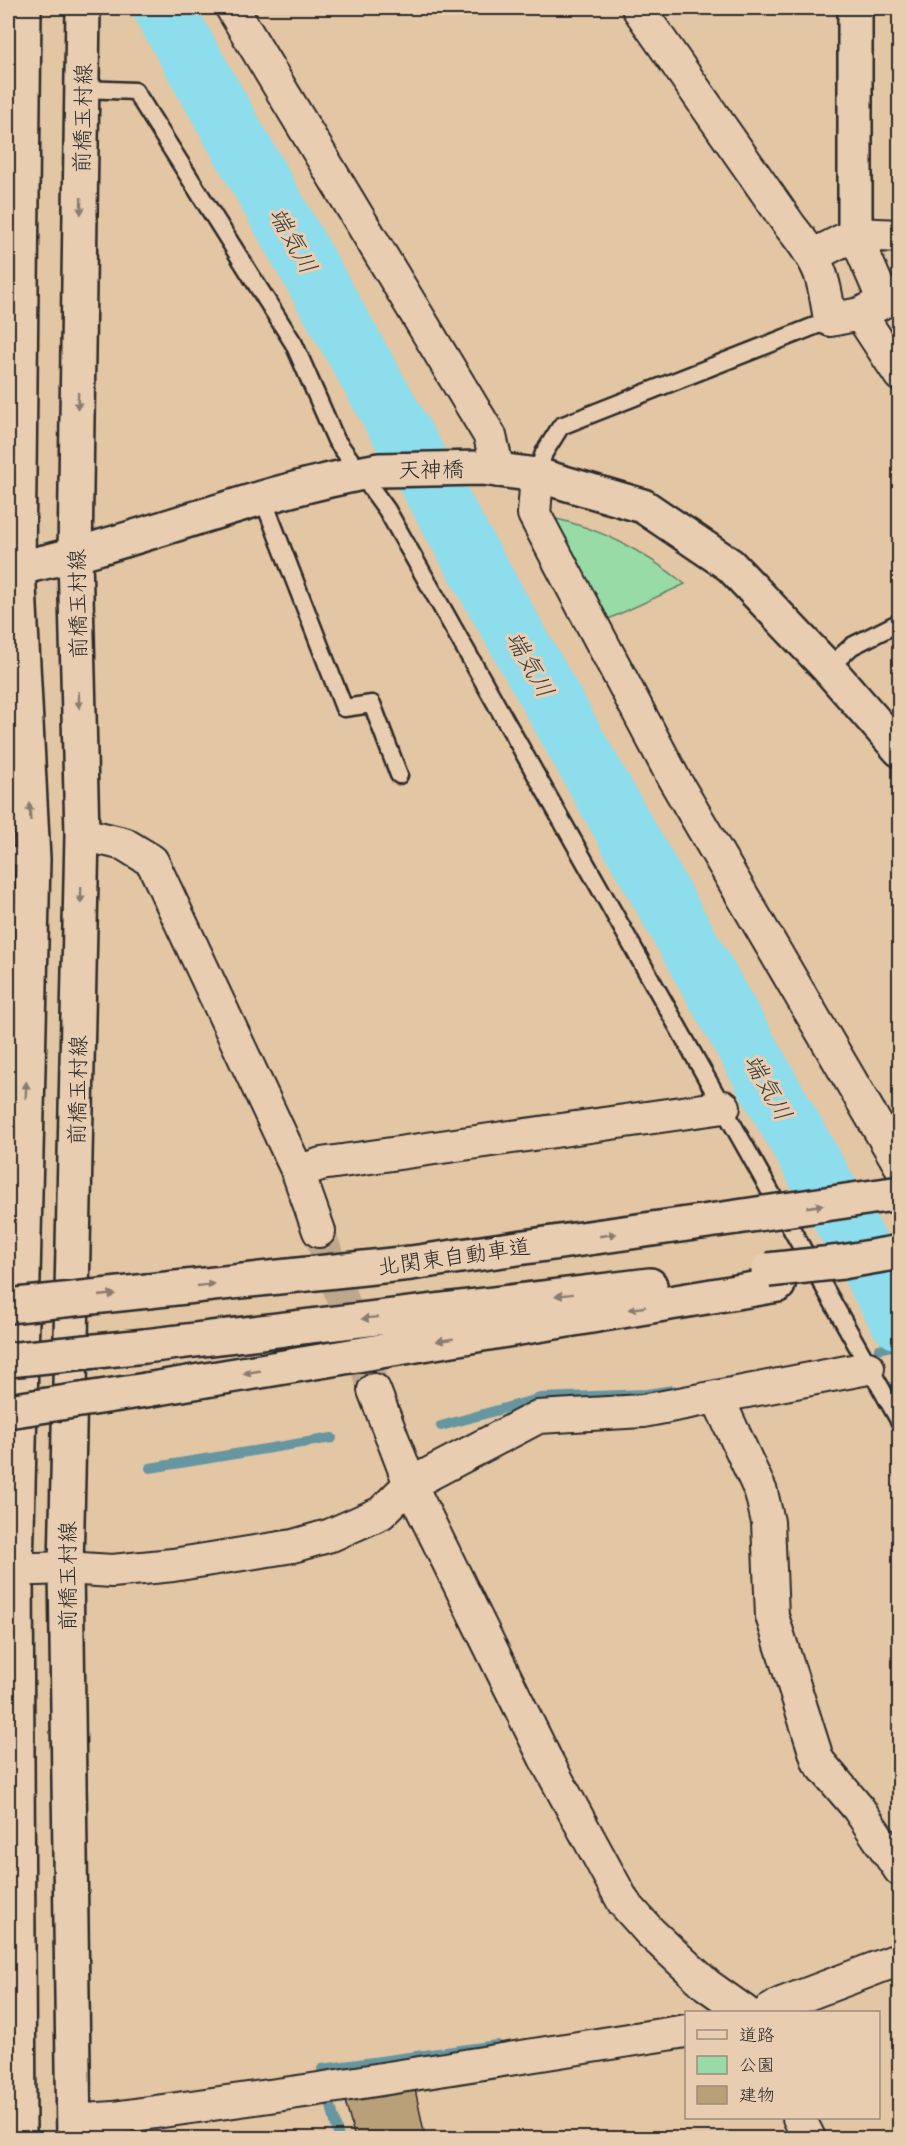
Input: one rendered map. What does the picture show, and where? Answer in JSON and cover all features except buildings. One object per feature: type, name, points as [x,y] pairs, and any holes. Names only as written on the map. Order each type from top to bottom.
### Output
[{"type":"main road","name":"前橋玉村線","points":[[74,2130],[66,1568],[82,834],[75,556],[83,8]]},
{"type":"main road","points":[[855,8],[855,234]]},
{"type":"main road","points":[[15,2133],[12,1570],[20,857],[13,569],[18,19]]},
{"type":"main road","name":"天神橋","points":[[13,569],[75,556],[263,499],[370,471],[490,469],[537,475],[643,506],[730,565],[828,668],[900,750]]},
{"type":"main road","name":"北関東自動車道","points":[[8,1306],[411,1263],[900,1193]]},
{"type":"main road","points":[[8,1411],[146,1389],[773,1278],[842,1262],[900,1252]]},
{"type":"main road","points":[[8,1360],[773,1278]]},
{"type":"street","points":[[232,8],[490,436],[490,469]]},
{"type":"street","points":[[638,8],[790,226],[814,255],[824,282],[830,320],[881,302]]},
{"type":"street","points":[[814,255],[855,234],[900,236]]},
{"type":"street","points":[[855,234],[881,302],[900,375]]},
{"type":"street","points":[[537,475],[534,514],[674,779],[900,1165]]},
{"type":"street","points":[[82,834],[124,844],[152,861],[298,1172],[319,1231]]},
{"type":"street","points":[[298,1172],[321,1164],[724,1107]]},
{"type":"street","points":[[12,1570],[66,1568],[112,1571],[173,1565],[292,1546],[331,1535],[381,1513],[410,1484],[538,1417],[643,1411],[868,1368]]},
{"type":"street","points":[[374,1390],[410,1484],[545,1758],[624,1903],[650,1932],[707,1985],[742,2011]]},
{"type":"street","points":[[717,1397],[761,1492],[768,1522],[772,1616],[818,1761],[858,1808],[900,1870]]},
{"type":"street","points":[[771,2011],[782,2004],[900,1959]]},
{"type":"street","points":[[74,2130],[113,2118],[300,2092],[685,2031]]},
{"type":"street","points":[[799,2119],[809,2139]]},
{"type":"lane","points":[[83,89],[135,91],[294,344],[336,440],[370,471],[387,510],[900,1422]]},
{"type":"lane","points":[[537,475],[544,453],[561,426],[830,320]]},
{"type":"lane","points":[[263,499],[344,708],[372,704],[399,775]]},
{"type":"lane","points":[[828,668],[852,646],[900,622]]},
{"type":"green space","points":[[548,517],[586,527],[621,542],[685,584],[604,621]]},
{"type":"waterway","name":"端気川","points":[[163,8],[900,1320]]},
{"type":"waterway","points":[[879,1349],[900,1344]]},
{"type":"waterway","points":[[441,1426],[541,1398],[647,1394],[673,1390]]},
{"type":"waterway","points":[[150,1468],[332,1438]]},
{"type":"waterway","points":[[322,2069],[497,2045]]},
{"type":"waterway","points":[[331,2106],[339,2138]]},
{"type":"tunnel","points":[[319,1231],[374,1390]]}]
